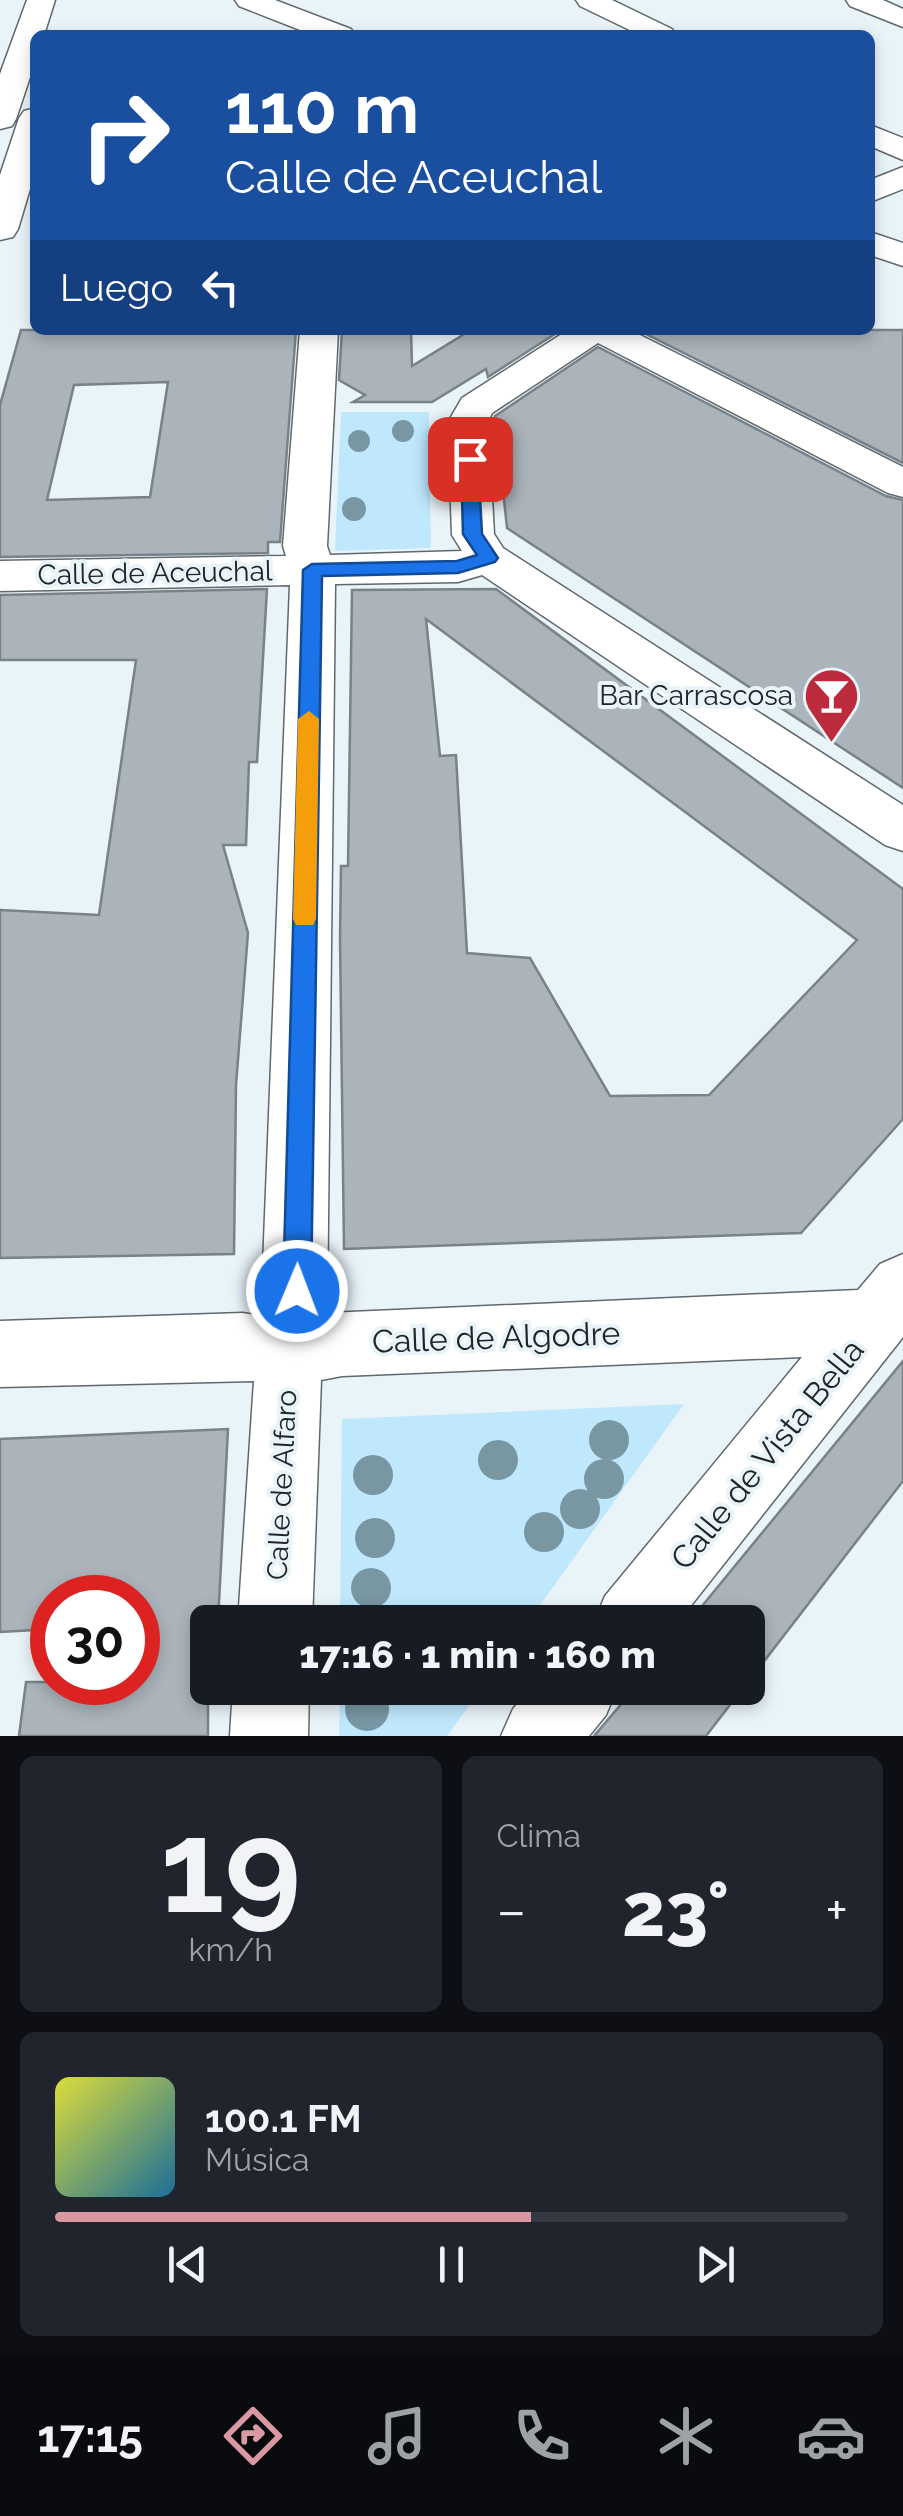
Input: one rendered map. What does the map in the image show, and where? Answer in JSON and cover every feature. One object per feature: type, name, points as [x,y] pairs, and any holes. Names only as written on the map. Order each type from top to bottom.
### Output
[{"type":"main road","points":[[31,30],[41,0]]},
{"type":"main road","points":[[250,0],[327,30]]},
{"type":"main road","points":[[0,118],[30,32]]},
{"type":"main road","points":[[0,229],[30,134]]},
{"type":"main road","points":[[875,245],[903,255]]},
{"type":"street","points":[[602,6],[650,0]]},
{"type":"street","points":[[860,0],[903,19]]},
{"type":"street","points":[[602,6],[652,30]]},
{"type":"street","points":[[875,136],[903,150]]},
{"type":"street","points":[[875,190],[903,177]]},
{"type":"street","name":"Calle de Alfaro","points":[[276,1605],[289,1353],[297,1291],[312,570],[305,546],[319,335]]},
{"type":"street","points":[[585,335],[476,406],[468,422],[473,534],[488,558],[903,831]]},
{"type":"street","points":[[611,335],[903,484]]},
{"type":"street","name":"Calle de Aceuchal","points":[[0,576],[458,567],[488,558]]},
{"type":"street","name":"Calle de Algodre","points":[[0,1354],[243,1346],[289,1353],[342,1343],[888,1304]]},
{"type":"street","name":"Calle de Vista Bella","points":[[645,1605],[888,1304]]},
{"type":"street","points":[[269,1736],[271,1705]]},
{"type":"street","points":[[540,1736],[565,1705]]},
{"type":"shaded area","points":[[341,412],[429,412],[431,548],[335,551]]},
{"type":"shaded area","points":[[684,1404],[540,1605],[340,1605],[342,1419]]},
{"type":"shaded area","points":[[340,1705],[470,1705],[447,1736],[339,1736]]},
{"type":"building","points":[[21,330],[30,330],[30,335],[296,335],[280,542],[268,542],[268,553],[0,557],[0,405]],"holes":[[[168,382],[150,497],[47,500],[74,385]]]},
{"type":"building","points":[[875,330],[903,330],[903,463],[648,335],[875,335]]},
{"type":"building","points":[[342,335],[411,335],[412,366],[463,335],[553,335],[488,377],[486,369],[432,402],[353,402],[365,395],[339,380]]},
{"type":"building","points":[[598,347],[886,496],[903,500],[903,788],[507,528],[495,416]]},
{"type":"building","points":[[267,589],[257,762],[249,762],[246,845],[223,845],[248,933],[236,1085],[234,1254],[0,1258],[0,910],[99,915],[136,660],[0,660],[0,595]]},
{"type":"building","points":[[496,589],[903,889],[903,1119],[801,1233],[344,1249],[340,939],[341,866],[348,866],[352,590]],"holes":[[[426,619],[857,940],[709,1095],[610,1096],[530,958],[467,953],[456,755],[440,756]]]},
{"type":"building","points":[[903,1361],[903,1481],[765,1660],[765,1605],[703,1605]]},
{"type":"building","points":[[228,1429],[219,1605],[190,1605],[190,1705],[208,1705],[208,1736],[19,1736],[26,1682],[30,1682],[30,1705],[160,1705],[160,1575],[30,1575],[30,1630],[0,1632],[0,1439]]},
{"type":"building","points":[[620,1705],[730,1705],[706,1736],[594,1736]]},
{"type":"slow traffic","points":[[305,919],[309,719]]},
{"type":"place","name":"Bar Carrascosa","points":[[832,744]]},
{"type":"route","points":[[297,1291],[312,570],[458,567],[488,558],[473,534],[470,459]]}]
